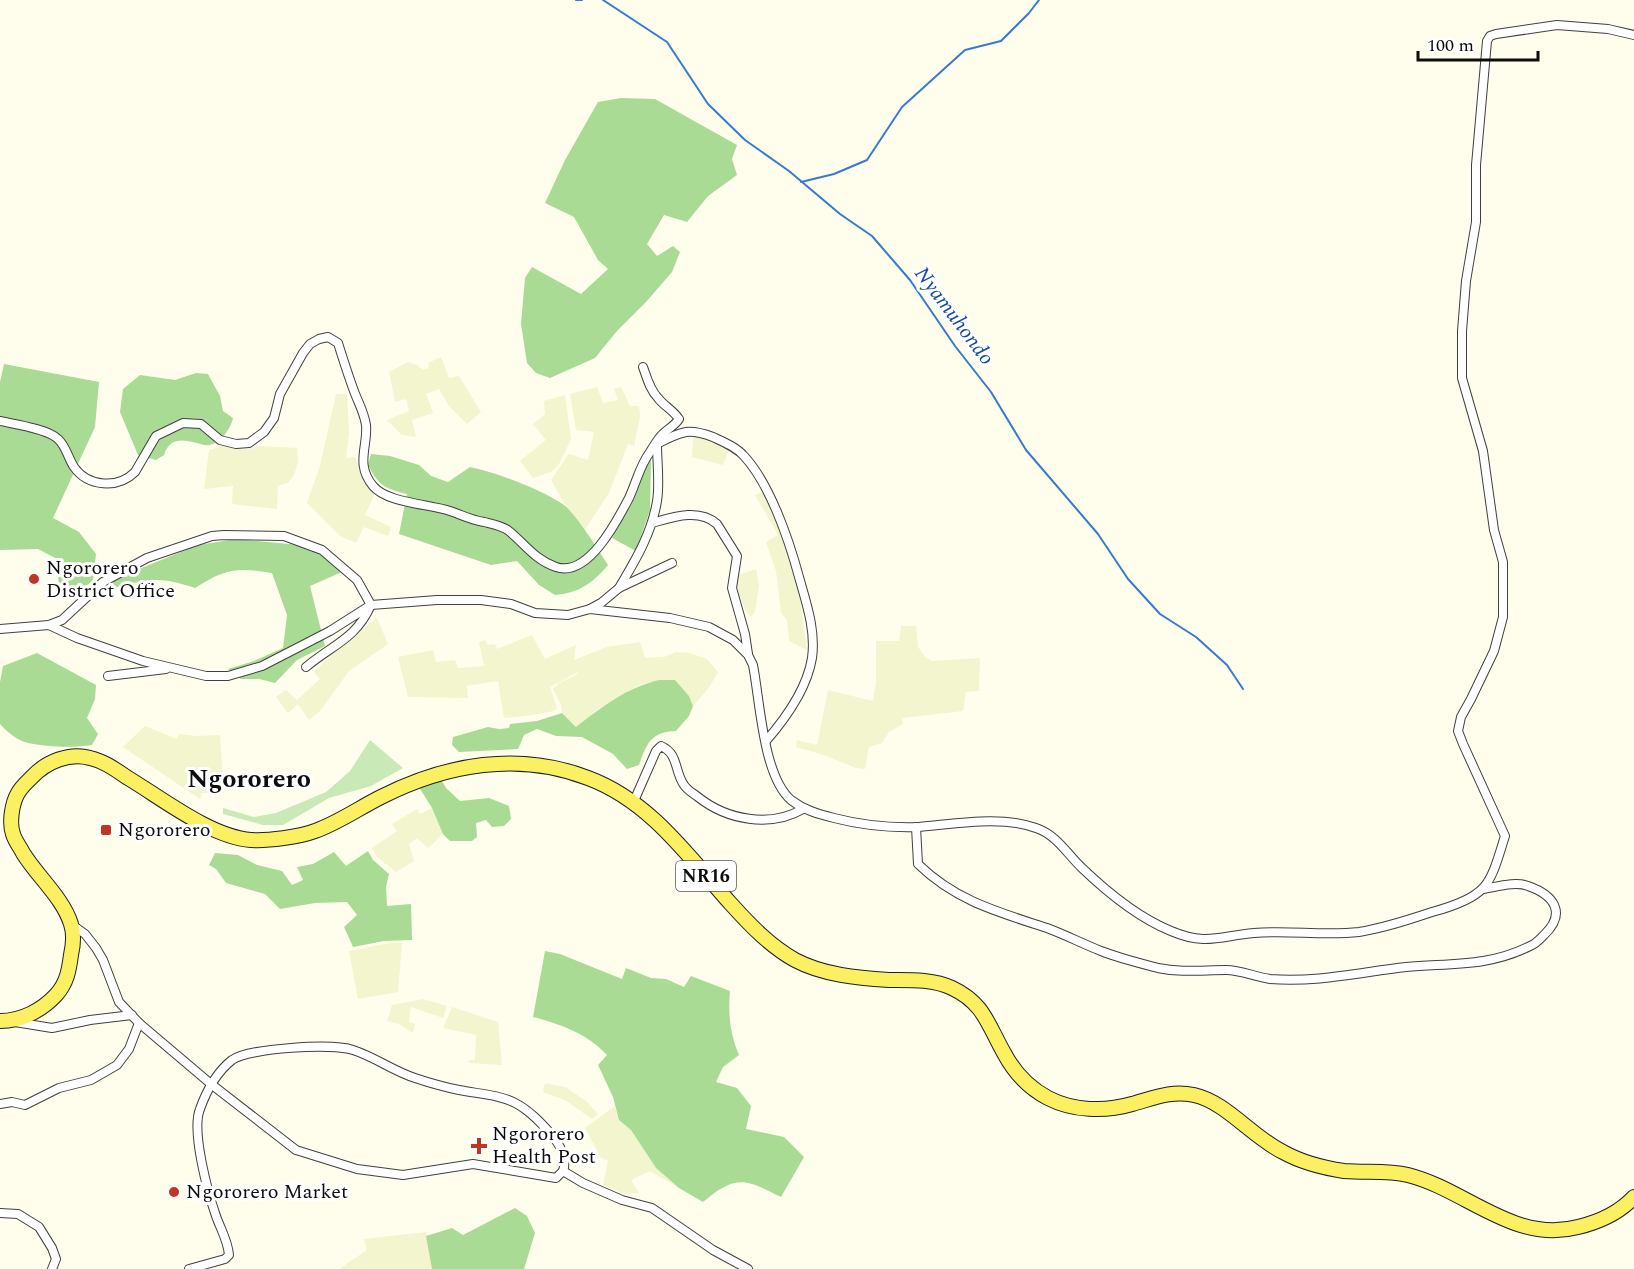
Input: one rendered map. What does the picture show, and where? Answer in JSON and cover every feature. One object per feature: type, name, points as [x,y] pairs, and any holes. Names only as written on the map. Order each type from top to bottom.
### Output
[{"type":"main road","name":"NR16","points":[[6,1021],[42,1007],[64,985],[70,968],[73,944],[71,924],[54,894],[29,863],[12,833],[12,811],[18,793],[38,770],[57,759],[73,756],[88,757],[110,767],[209,828],[249,840],[314,832],[387,794],[446,770],[480,764],[537,765],[581,775],[611,787],[634,801],[654,818],[753,928],[794,959],[816,969],[881,980],[930,981],[946,985],[959,992],[985,1014],[1004,1054],[1016,1071],[1030,1087],[1051,1100],[1068,1106],[1102,1109],[1128,1106],[1169,1092],[1189,1093],[1206,1098],[1223,1108],[1254,1135],[1304,1162],[1342,1171],[1399,1173],[1427,1180],[1512,1224],[1538,1230],[1567,1230],[1596,1222],[1625,1206],[1634,1197]]},
{"type":"street","points":[[1483,889],[1498,860],[1505,836],[1458,730],[1461,717],[1494,651],[1503,617],[1503,562],[1494,530],[1483,451],[1462,378],[1462,331],[1466,281],[1476,222],[1476,165],[1487,41],[1490,36],[1496,34],[1557,25],[1608,29],[1634,35]]},
{"type":"street","points":[[0,421],[57,437],[75,468],[84,477],[102,484],[118,482],[135,472],[156,436],[183,423],[201,424],[220,440],[236,444],[249,443],[264,432],[274,418],[280,394],[303,353],[310,344],[319,339],[328,338],[338,343],[363,413],[366,426],[362,460],[373,487],[385,494],[404,500],[501,527],[509,531],[529,552],[556,567],[568,569],[580,566],[602,541],[628,500],[646,458],[660,436],[676,424],[679,418],[653,392],[643,367]]},
{"type":"street","points":[[657,444],[674,435],[694,432],[727,443],[743,455],[757,473],[783,528],[794,559],[811,624],[812,659],[806,679],[791,707],[766,741]]},
{"type":"street","points":[[619,588],[641,549],[652,523],[658,499],[657,444]]},
{"type":"street","points":[[652,523],[682,515],[713,520],[737,556],[732,588],[745,634],[748,655],[753,665],[775,778],[788,797],[803,809],[857,824],[916,827],[980,821],[1038,828],[1062,844],[1081,867],[1133,909],[1170,931],[1194,938],[1213,940],[1254,933],[1358,932],[1391,925],[1459,903],[1483,889],[1526,885],[1546,894],[1555,903],[1556,916],[1552,928],[1534,945],[1503,958],[1477,963],[1407,967],[1310,979],[1269,979],[1228,970],[1183,971],[1159,968],[1101,951],[1073,937],[980,906],[955,893],[932,878],[918,864],[916,827]]},
{"type":"street","points":[[0,629],[49,625],[62,620],[103,582],[147,558],[212,536],[224,535],[284,536],[322,550],[357,580],[371,605]]},
{"type":"street","points":[[49,625],[77,638],[169,668],[206,676],[228,676],[262,666],[330,631],[371,605],[481,600],[511,604],[535,613],[567,615],[590,609],[619,588],[672,563]]},
{"type":"street","points":[[306,667],[342,643],[358,629],[371,605]]},
{"type":"street","points":[[590,609],[670,618],[709,627],[733,640],[748,655]]},
{"type":"street","points":[[108,676],[169,668]]},
{"type":"street","points":[[634,801],[656,751],[661,746],[674,755],[684,786],[703,801],[721,810],[745,819],[762,820],[791,816],[803,809]]},
{"type":"street","points":[[71,924],[85,934],[96,948],[119,1002],[138,1023],[211,1084],[296,1150],[357,1169],[403,1174],[473,1164],[556,1178],[563,1171],[563,1154],[556,1141],[537,1119],[517,1104],[491,1095],[432,1083],[399,1073],[380,1060],[350,1049],[281,1049],[243,1054],[227,1065],[211,1084],[198,1112],[197,1127],[206,1183],[229,1255],[225,1259],[189,1269]]},
{"type":"street","points":[[6,1021],[52,1028],[90,1020],[132,1015]]},
{"type":"street","points":[[0,1104],[12,1102],[25,1105],[59,1088],[91,1080],[125,1056],[138,1023]]},
{"type":"street","points":[[563,1171],[622,1200],[652,1208],[713,1250],[748,1269]]},
{"type":"street","points":[[0,1214],[18,1214],[39,1227],[56,1259],[52,1269]]},
{"type":"green space","points":[[621,98],[655,99],[737,145],[732,159],[737,175],[708,196],[687,222],[664,215],[647,244],[657,256],[673,246],[680,252],[672,272],[595,358],[550,378],[536,373],[527,363],[521,324],[525,278],[532,267],[581,294],[608,269],[598,260],[574,217],[545,203],[565,160],[598,102]]},
{"type":"green space","points":[[441,357],[449,378],[459,376],[481,412],[467,424],[449,406],[439,389],[426,394],[433,413],[412,420],[416,437],[402,435],[387,420],[409,411],[406,399],[395,402],[389,372],[408,362],[423,370],[429,368],[428,363]]},
{"type":"green space","points":[[4,364],[99,382],[95,427],[53,518],[79,532],[96,554],[93,580],[75,596],[59,588],[57,559],[38,549],[0,550],[0,382]]},
{"type":"green space","points":[[196,373],[208,374],[220,396],[223,411],[233,418],[229,428],[219,440],[209,445],[176,441],[167,448],[164,455],[156,460],[138,455],[120,412],[123,389],[140,375],[175,380]]},
{"type":"green space","points":[[597,387],[603,403],[618,400],[614,389],[621,387],[630,406],[639,406],[640,417],[634,446],[628,444],[609,493],[584,531],[551,480],[569,454],[588,460],[594,432],[576,430],[570,394]]},
{"type":"green space","points":[[336,394],[347,394],[349,432],[346,458],[355,457],[365,479],[375,493],[365,515],[391,527],[388,536],[364,527],[356,543],[340,536],[307,503],[320,466]]},
{"type":"green space","points":[[565,395],[571,439],[558,466],[551,472],[533,478],[520,461],[546,440],[533,424],[545,414],[544,401]]},
{"type":"green space","points":[[693,435],[730,447],[723,465],[692,457]]},
{"type":"green space","points":[[222,446],[248,449],[263,446],[297,448],[298,462],[294,475],[288,483],[278,486],[277,509],[232,504],[233,486],[204,489],[209,450]]},
{"type":"green space","points":[[371,454],[390,456],[419,465],[431,476],[448,482],[470,467],[505,477],[544,493],[569,509],[608,565],[585,586],[555,595],[539,585],[517,561],[491,565],[399,534],[407,494],[387,488],[379,482],[368,465]]},
{"type":"green space","points":[[651,459],[650,510],[636,551],[612,538]]},
{"type":"green space","points":[[764,491],[798,583],[807,650],[789,641],[787,620],[781,613],[776,571],[766,542],[778,535],[755,495]]},
{"type":"green space","points":[[236,539],[300,545],[321,553],[342,572],[310,586],[325,646],[297,660],[275,683],[259,679],[241,679],[228,669],[254,661],[283,648],[287,615],[272,573],[249,570],[231,571],[195,588],[155,580],[115,588],[112,580],[198,545]]},
{"type":"green space","points":[[756,569],[759,586],[755,612],[751,617],[736,588],[738,575]]},
{"type":"green space","points":[[377,618],[388,644],[349,671],[320,711],[309,720],[298,704],[288,713],[276,697],[286,690],[297,700],[320,679],[314,672]]},
{"type":"green space","points":[[901,626],[916,626],[918,647],[925,657],[932,661],[980,658],[979,691],[966,692],[963,711],[902,718],[903,724],[889,732],[882,743],[869,747],[865,769],[796,747],[797,740],[817,745],[828,690],[873,701],[876,682],[876,641],[899,641]]},
{"type":"green space","points":[[532,635],[545,659],[576,645],[574,660],[607,647],[640,642],[645,658],[664,657],[676,652],[690,653],[707,659],[718,672],[710,686],[693,706],[689,696],[675,680],[659,680],[639,685],[601,707],[576,727],[562,713],[561,705],[553,689],[578,672],[550,687],[557,708],[554,711],[526,716],[504,718],[498,681],[467,686],[468,698],[408,697],[398,657],[433,650],[436,662],[455,660],[458,668],[484,666],[479,642],[485,640],[488,645],[495,644],[497,649]]},
{"type":"green space","points":[[37,653],[96,685],[95,699],[87,718],[98,734],[92,745],[60,747],[28,743],[13,736],[0,724],[0,682],[3,666]]},
{"type":"green space","points":[[659,680],[675,680],[689,696],[693,706],[689,716],[676,731],[655,736],[639,765],[627,769],[613,754],[582,737],[556,736],[537,729],[524,735],[518,749],[459,752],[452,745],[453,737],[488,727],[509,728],[510,724],[537,721],[562,713],[576,727],[625,693]]},
{"type":"green space","points":[[145,726],[177,739],[179,734],[220,735],[224,793],[202,793],[200,799],[123,747]]},
{"type":"green space","points":[[370,740],[403,768],[371,786],[329,798],[283,825],[263,825],[223,814],[223,808],[254,817],[276,813],[326,792],[350,771]]},
{"type":"green space","points":[[440,778],[446,788],[460,801],[489,798],[509,806],[511,819],[504,826],[492,827],[486,820],[476,823],[477,837],[472,841],[450,841],[443,834],[432,808],[417,784]]},
{"type":"green space","points":[[432,808],[443,834],[428,848],[417,838],[409,844],[414,861],[396,872],[378,858],[372,848],[397,831],[392,824],[417,809],[420,814]]},
{"type":"green space","points":[[368,851],[373,860],[389,874],[386,887],[387,906],[411,904],[412,940],[384,941],[353,947],[344,927],[357,915],[347,902],[315,903],[280,909],[265,894],[226,883],[216,869],[209,865],[215,853],[238,855],[257,865],[282,871],[292,885],[303,880],[297,867],[313,864],[334,852],[346,866]]},
{"type":"green space","points":[[389,943],[402,943],[398,992],[358,999],[349,951]]},
{"type":"green space","points":[[545,951],[560,954],[622,979],[626,968],[651,978],[666,979],[684,987],[691,976],[730,991],[730,1024],[739,1055],[723,1067],[716,1082],[737,1088],[751,1106],[746,1129],[784,1137],[804,1157],[781,1197],[759,1186],[741,1182],[724,1187],[703,1202],[679,1188],[656,1168],[631,1130],[619,1120],[613,1097],[598,1065],[607,1055],[591,1041],[573,1031],[533,1017]]},
{"type":"green space","points":[[423,999],[447,1006],[443,1018],[411,1007],[409,1022],[415,1024],[413,1033],[399,1024],[387,1021],[392,1005]]},
{"type":"green space","points":[[452,1007],[498,1022],[502,1065],[469,1063],[469,1060],[475,1060],[476,1035],[443,1028]]},
{"type":"green space","points":[[545,1083],[565,1087],[586,1101],[598,1114],[592,1119],[565,1100],[543,1092]]},
{"type":"green space","points":[[615,1106],[619,1120],[631,1130],[656,1168],[679,1188],[650,1171],[631,1180],[639,1193],[625,1194],[603,1185],[608,1161],[601,1158],[585,1128]]},
{"type":"green space","points":[[515,1208],[527,1216],[535,1233],[524,1269],[432,1269],[426,1236],[452,1228],[463,1235]]},
{"type":"green space","points":[[426,1232],[432,1269],[339,1269],[367,1250],[364,1239]]},
{"type":"waterway","name":"Nyamuhondo","points":[[576,0],[582,0]]},
{"type":"waterway","name":"Nyamuhondo","points":[[603,0],[667,42],[708,104],[745,140],[789,171],[840,214],[872,236],[910,280],[955,346],[991,392],[1026,450],[1098,534],[1128,579],[1160,614],[1196,637],[1227,665],[1243,689]]},
{"type":"waterway","points":[[801,182],[834,174],[867,160],[902,107],[965,50],[1001,41],[1039,0]]},
{"type":"place","name":"Ngororero District Office","points":[[34,579]]},
{"type":"place","name":"Ngororero","points":[[106,830]]},
{"type":"place","name":"Ngororero Health Post","points":[[479,1146]]},
{"type":"place","name":"Ngororero Market","points":[[174,1192]]},
{"type":"district","name":"Ngororero","points":[[249,779]]}]
